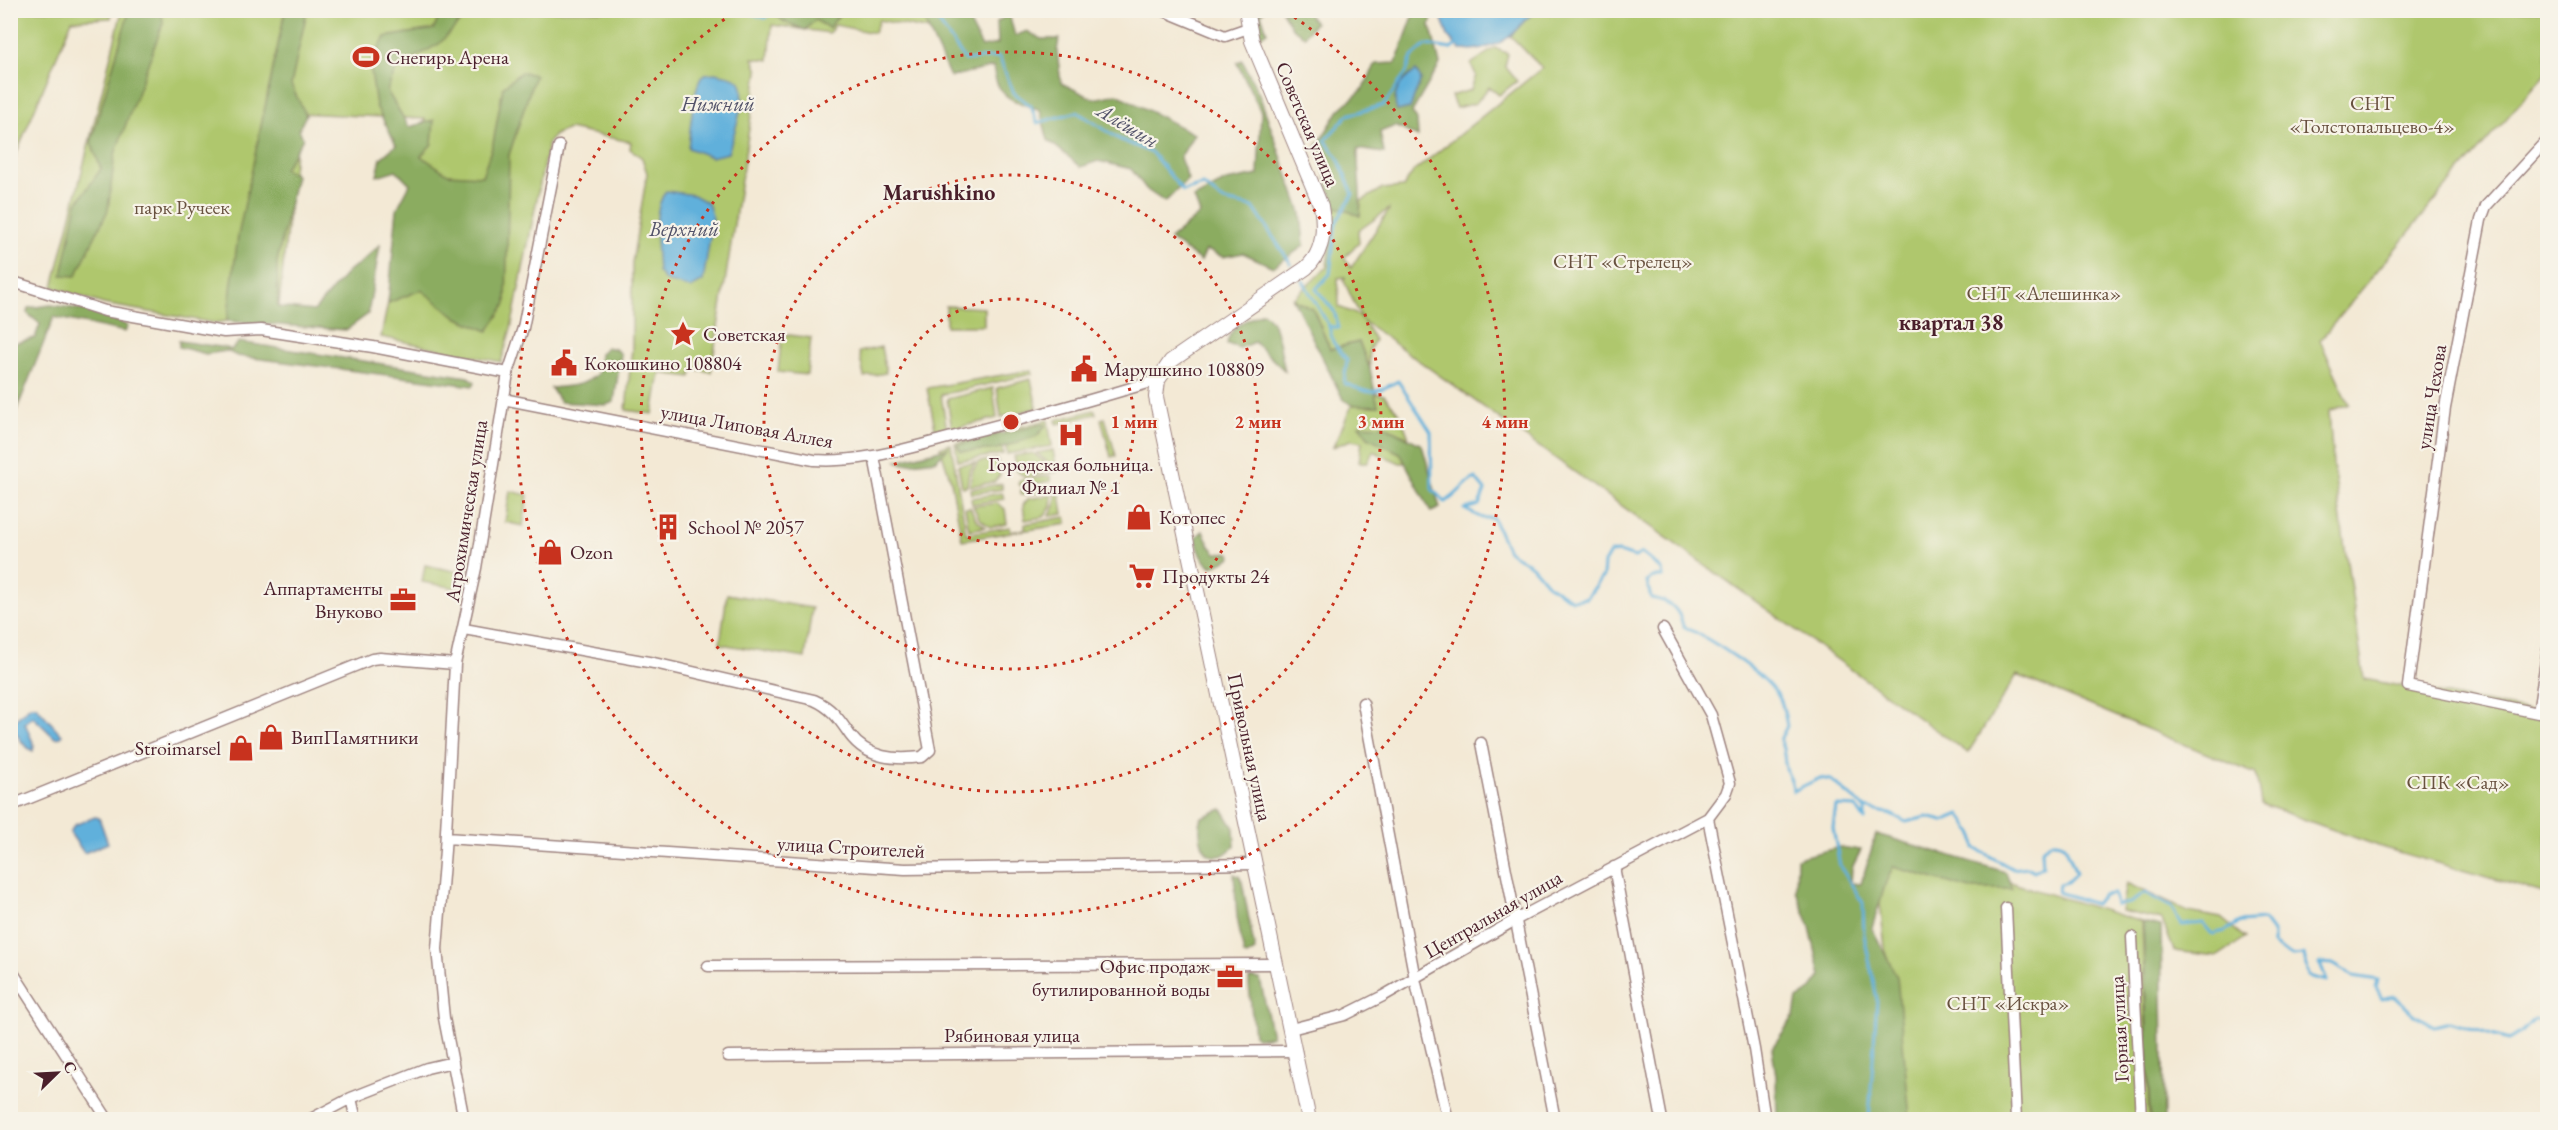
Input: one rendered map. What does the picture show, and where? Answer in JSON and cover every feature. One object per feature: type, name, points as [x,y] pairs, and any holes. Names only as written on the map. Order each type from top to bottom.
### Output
[{"type":"street","points":[[1162,10],[1225,36],[1248,28]]},
{"type":"street","name":"Советская улица","points":[[1158,382],[1167,365],[1179,354],[1306,268],[1317,254],[1323,236],[1321,206],[1248,28],[1246,10]]},
{"type":"street","name":"улица Чехова","points":[[2547,139],[2486,206],[2481,220],[2445,408],[2408,686],[2538,713],[2547,648]]},
{"type":"street","name":"Агрохимическая улица","points":[[464,1119],[444,1018],[437,949],[446,838],[455,664],[464,629],[508,373],[523,328],[560,146]]},
{"type":"street","points":[[10,281],[105,311],[224,332],[261,330],[373,347],[508,373]]},
{"type":"street","name":"улица Липовая Аллея","points":[[503,399],[814,460],[845,461],[1000,425],[1158,382]]},
{"type":"street","name":"Привольная улица","points":[[1158,382],[1156,397],[1309,1119]]},
{"type":"street","points":[[464,629],[654,663],[814,700],[836,713],[850,735],[868,752],[885,758],[917,758],[927,755],[930,750],[874,456]]},
{"type":"street","points":[[1664,629],[1711,715],[1730,783],[1726,794],[1708,818],[1754,1049],[1765,1119]]},
{"type":"street","points":[[10,806],[372,659],[455,664]]},
{"type":"street","points":[[1363,703],[1415,979],[1448,1119]]},
{"type":"street","points":[[1481,742],[1555,1119]]},
{"type":"street","name":"Центральная улица","points":[[1291,1029],[1345,1015],[1415,979],[1517,919],[1708,818]]},
{"type":"street","name":"улица Строителей","points":[[446,838],[905,869],[1254,864]]},
{"type":"street","points":[[1614,867],[1662,1119]]},
{"type":"street","points":[[2006,908],[2016,1119]]},
{"type":"street","name":"Горная улица","points":[[2132,937],[2141,1119]]},
{"type":"street","points":[[708,966],[1277,964]]},
{"type":"street","points":[[10,968],[108,1119]]},
{"type":"street","name":"Рябиновая улица","points":[[728,1056],[1296,1051]]},
{"type":"street","points":[[309,1119],[351,1098],[427,1068],[453,1062]]},
{"type":"street","points":[[351,1098],[356,1119]]},
{"type":"green space","points":[[11,10],[112,11],[111,18],[72,20],[11,166]]},
{"type":"green space","name":"парк Ручеек","points":[[122,11],[932,11],[930,30],[879,20],[874,33],[835,25],[829,33],[772,25],[769,60],[753,58],[758,71],[711,372],[693,369],[691,377],[660,373],[653,414],[626,410],[632,348],[632,263],[647,173],[642,158],[630,149],[631,142],[569,129],[556,134],[548,143],[511,329],[501,362],[381,337],[425,119],[299,113],[277,324],[227,321],[215,323],[103,304],[53,287]]},
{"type":"green space","points":[[129,11],[162,11],[163,23],[115,154],[108,210],[76,276],[62,275],[77,203],[101,169],[91,142]]},
{"type":"green space","points":[[285,11],[307,11],[291,85],[306,115],[299,129],[303,139],[284,169],[296,175],[277,262],[278,307],[314,311],[350,269],[380,245],[368,314],[346,330],[227,321],[238,236]]},
{"type":"green space","points":[[441,11],[462,11],[461,21],[439,44],[397,67],[387,91],[409,127],[434,120],[432,144],[421,156],[448,174],[482,176],[493,144],[503,87],[521,72],[535,75],[509,155],[506,304],[488,331],[458,318],[421,290],[388,303],[397,209],[410,184],[396,170],[377,176],[381,158],[396,145],[376,106],[370,64],[385,37],[434,29]]},
{"type":"green space","points":[[772,11],[842,11],[829,28],[815,20],[805,30],[783,21]]},
{"type":"green space","points":[[920,11],[944,11],[946,18],[969,22],[982,47],[998,44],[997,22],[1009,14],[1015,36],[1027,31],[1041,39],[1059,39],[1057,51],[1061,83],[1094,99],[1117,94],[1194,134],[1180,158],[1188,179],[1165,202],[1147,190],[1131,169],[1098,161],[1081,167],[1048,140],[1040,110],[1014,100],[1002,92],[995,78],[993,67],[950,77]]},
{"type":"green space","points":[[1257,11],[1264,11],[1261,14],[1267,32],[1260,37]]},
{"type":"green space","points":[[1282,11],[1306,11],[1315,23],[1304,36],[1292,28]]},
{"type":"green space","points":[[1415,11],[1434,11],[1430,25],[1440,64],[1412,112],[1417,120],[1418,137],[1395,126],[1380,132],[1384,153],[1358,149],[1360,216],[1334,206],[1317,146],[1339,110],[1362,90],[1376,64],[1396,63]]},
{"type":"green space","points":[[1486,11],[2547,11],[2547,72],[2443,191],[2320,340],[2349,404],[2329,411],[2333,465],[2364,679],[2547,714],[2547,894],[2384,848],[2261,804],[2256,774],[2017,675],[1968,753],[1363,321],[1375,340],[1369,350],[1370,369],[1359,342],[1330,349],[1313,309],[1293,299],[1327,267],[1334,206],[1360,216],[1361,201],[1382,189],[1403,187],[1413,172],[1542,68]],"holes":[[[1389,210],[1351,268],[1344,258],[1359,243],[1358,231]],[[1345,277],[1344,281],[1362,320],[1358,315],[1339,307],[1338,278]]]},
{"type":"green space","points":[[1495,48],[1508,54],[1505,66],[1517,81],[1499,95],[1489,87],[1476,103],[1456,108],[1451,96],[1471,90],[1476,75],[1471,64]]},
{"type":"green space","points":[[1242,60],[1259,94],[1301,213],[1304,246],[1273,267],[1243,253],[1223,257],[1206,250],[1201,261],[1170,239],[1200,214],[1194,198],[1226,181],[1258,175],[1261,112],[1237,63]]},
{"type":"green space","points":[[1293,299],[1313,309],[1330,349],[1359,342],[1370,369],[1378,406],[1352,405],[1343,399]]},
{"type":"green space","points":[[51,305],[99,312],[128,326],[125,332],[54,317],[11,424],[11,344],[35,338],[40,324],[27,313],[28,308]]},
{"type":"green space","points":[[946,306],[984,308],[984,326],[946,326]]},
{"type":"green space","points":[[1263,312],[1269,317],[1276,331],[1285,371],[1254,342],[1240,348],[1227,344],[1235,328]]},
{"type":"green space","points":[[782,334],[811,338],[807,375],[778,372]]},
{"type":"green space","points":[[179,341],[231,350],[239,342],[468,377],[475,382],[473,386],[237,356],[227,351],[206,354],[179,347]]},
{"type":"green space","points":[[606,347],[615,349],[621,354],[614,402],[606,405],[560,402],[551,388],[576,385],[593,378],[598,373],[600,354]]},
{"type":"green space","points":[[881,347],[886,373],[864,377],[859,352]]},
{"type":"green space","points":[[1032,370],[1032,374],[941,395],[947,430],[936,433],[927,388]]},
{"type":"green space","points":[[1031,379],[1037,408],[1001,417],[997,388]]},
{"type":"green space","points":[[993,388],[997,418],[952,429],[947,399]]},
{"type":"green space","points":[[1375,393],[1384,395],[1400,415],[1409,438],[1385,426],[1368,437],[1400,453],[1405,463],[1373,451],[1368,462],[1359,462],[1362,442],[1351,440],[1333,447],[1352,405],[1378,406]]},
{"type":"green space","points":[[1095,410],[1096,414],[1057,424],[1056,420]]},
{"type":"green space","points":[[1105,418],[1116,456],[1111,457],[1101,419]]},
{"type":"green space","points":[[1048,420],[1052,446],[1007,454],[1004,431]]},
{"type":"green space","points":[[1046,425],[1037,436],[994,450],[961,451],[957,445]]},
{"type":"green space","points":[[1359,425],[1385,426],[1422,445],[1440,508],[1431,512],[1400,453],[1368,437]]},
{"type":"green space","points":[[1000,432],[1003,454],[958,461],[955,443]]},
{"type":"green space","points":[[951,444],[966,534],[1010,527],[1011,532],[1025,529],[1025,524],[1066,517],[1067,524],[962,540],[951,481],[940,447]]},
{"type":"green space","points":[[948,448],[936,460],[903,464],[897,461]]},
{"type":"green space","points":[[1053,450],[1057,472],[1053,473],[1046,461],[1037,453]]},
{"type":"green space","points":[[1033,453],[1043,461],[1050,473],[1025,477],[1017,471],[1014,456]]},
{"type":"green space","points":[[997,459],[1000,475],[994,482],[970,486],[972,472],[978,462]]},
{"type":"green space","points":[[975,462],[969,472],[967,486],[962,487],[958,465]]},
{"type":"green space","points":[[1050,476],[1051,481],[1021,486],[1018,483],[1020,480]]},
{"type":"green space","points":[[1002,484],[1002,489],[971,494],[970,489]]},
{"type":"green space","points":[[1051,486],[1052,491],[1021,495],[1021,490]]},
{"type":"green space","points":[[510,491],[528,495],[523,526],[505,522]]},
{"type":"green space","points":[[1002,493],[1005,499],[972,504],[971,498]]},
{"type":"green space","points":[[1060,493],[1063,514],[1049,516],[1055,506],[1056,494]]},
{"type":"green space","points":[[1052,495],[1051,507],[1044,517],[1025,520],[1023,505],[1028,499]]},
{"type":"green space","points":[[997,503],[1005,509],[1007,524],[990,527],[979,518],[973,506]]},
{"type":"green space","points":[[970,507],[976,519],[985,527],[969,530],[965,508]]},
{"type":"green space","points":[[1203,531],[1216,553],[1231,553],[1232,557],[1212,567],[1208,564],[1201,554],[1196,537]]},
{"type":"green space","points":[[425,565],[459,572],[456,588],[422,582]]},
{"type":"green space","points":[[727,594],[812,608],[805,658],[720,644]]},
{"type":"green space","points":[[1222,809],[1234,828],[1235,846],[1223,855],[1210,855],[1202,845],[1200,823],[1202,817]]},
{"type":"green space","points":[[1876,834],[2006,872],[2012,889],[1970,889],[1893,867],[1872,928],[1897,977],[1910,1119],[1777,1119],[1776,1076],[1772,1048],[1794,1016],[1797,999],[1811,990],[1821,976],[1810,927],[1796,891],[1797,858],[1840,847],[1861,850],[1852,868],[1851,883],[1861,884]]},
{"type":"green space","name":"СНТ «Искра»","points":[[1873,841],[2142,922],[2149,1119],[1904,1119]]},
{"type":"green space","points":[[1234,874],[1239,876],[1242,882],[1255,951],[1247,956],[1244,955],[1237,917]]},
{"type":"green space","points":[[2126,883],[2188,912],[2221,918],[2245,938],[2218,956],[2174,951],[2162,920],[2121,911]]},
{"type":"green space","points":[[2143,922],[2161,926],[2164,1119],[2150,1119]]},
{"type":"green space","points":[[1249,979],[1260,979],[1272,1036],[1256,1038],[1254,1036],[1249,985]]},
{"type":"water","points":[[1442,10],[1537,11],[1505,40],[1486,48],[1460,50],[1448,36],[1440,13]]},
{"type":"water","points":[[1416,71],[1421,79],[1410,108],[1397,111],[1395,98],[1398,88]]},
{"type":"water","name":"Нижний","points":[[715,73],[738,80],[741,85],[742,103],[728,153],[711,157],[688,148],[698,86],[705,74]]},
{"type":"water","name":"Верхний","points":[[666,191],[694,195],[708,203],[713,219],[703,281],[691,288],[666,281],[658,272],[657,219],[661,199]]},
{"type":"water","points":[[30,706],[36,706],[62,735],[55,738],[33,717],[25,723],[34,745],[33,751],[20,739],[13,722]]},
{"type":"water","points":[[95,817],[99,818],[108,843],[84,853],[70,833],[74,825]]},
{"type":"waterway","name":"Алёшин","points":[[742,10],[765,18],[773,10]]},
{"type":"waterway","name":"Алёшин","points":[[930,10],[965,60],[999,57],[1014,93],[1031,106],[1037,123],[1077,112],[1119,139],[1152,153],[1183,191],[1203,185],[1224,201],[1253,207],[1291,264]]},
{"type":"waterway","points":[[1329,326],[1339,328],[1334,311],[1316,289],[1330,274],[1336,223],[1353,194],[1338,158],[1325,140],[1348,115],[1384,105],[1406,73],[1412,57],[1426,45],[1451,49],[1459,43]]},
{"type":"waterway","points":[[1303,281],[1329,326],[1333,342],[1347,360],[1344,383],[1371,392],[1398,381],[1431,432],[1432,489],[1445,502],[1475,478],[1485,490],[1479,505],[1464,509],[1482,518],[1493,518],[1508,551],[1532,566],[1548,585],[1572,600],[1587,598],[1603,576],[1604,563],[1610,553],[1619,552],[1635,557],[1642,553],[1662,570],[1663,577],[1652,577],[1647,582],[1651,598],[1673,606],[1683,626],[1751,668],[1780,699],[1787,726],[1780,740],[1793,791],[1820,778],[1831,780],[1865,808],[1891,814],[1906,822],[1927,817],[1943,821],[1960,814],[1973,834],[1975,848],[2013,869],[2027,867],[2034,871],[2043,866],[2042,850],[2050,843],[2061,843],[2065,845],[2076,873],[2067,882],[2059,884],[2058,892],[2095,904],[2102,895],[2114,894],[2116,905],[2130,903],[2145,893],[2171,907],[2182,925],[2203,923],[2212,934],[2225,931],[2240,922],[2264,920],[2273,932],[2273,944],[2292,956],[2304,955],[2308,976],[2327,981],[2320,963],[2333,964],[2353,976],[2378,980],[2376,988],[2382,999],[2393,996],[2415,1015],[2434,1026],[2450,1022],[2508,1040],[2522,1032],[2535,1019],[2548,1025]]},
{"type":"waterway","points":[[1865,808],[1865,820],[1856,807],[1836,806],[1833,828],[1840,866],[1863,903],[1864,935],[1877,999],[1869,1120]]},
{"type":"place","name":"Снегирь Арена","points":[[366,57]]},
{"type":"place","name":"Советская","points":[[683,334]]},
{"type":"place","name":"Кокошкино 108804","points":[[564,363]]},
{"type":"place","name":"Марушкино 108809","points":[[1084,369]]},
{"type":"place","name":"Городская больница. Филиал № 1","points":[[1071,435]]},
{"type":"place","name":"Котопес","points":[[1139,517]]},
{"type":"place","name":"School № 2057","points":[[668,527]]},
{"type":"place","name":"Ozon","points":[[550,552]]},
{"type":"place","name":"Продукты 24","points":[[1142,576]]},
{"type":"place","name":"Аппартаменты Внуково","points":[[403,600]]},
{"type":"place","name":"ВипПамятники","points":[[271,737]]},
{"type":"place","name":"Stroimarsel","points":[[241,748]]},
{"type":"place","name":"Офис продаж бутилированной воды","points":[[1230,977]]},
{"type":"district","name":"Marushkino","points":[[939,192]]},
{"type":"district","name":"квартал 38","points":[[1951,322]]},
{"type":"park label","name":"СНТ «Толстопальцево-4»","points":[[2372,114]]},
{"type":"park label","name":"СНТ «Стрелец»","points":[[1623,261]]},
{"type":"park label","name":"СНТ «Алешинка»","points":[[2044,293]]},
{"type":"park label","name":"СПК «Сад»","points":[[2458,782]]}]
